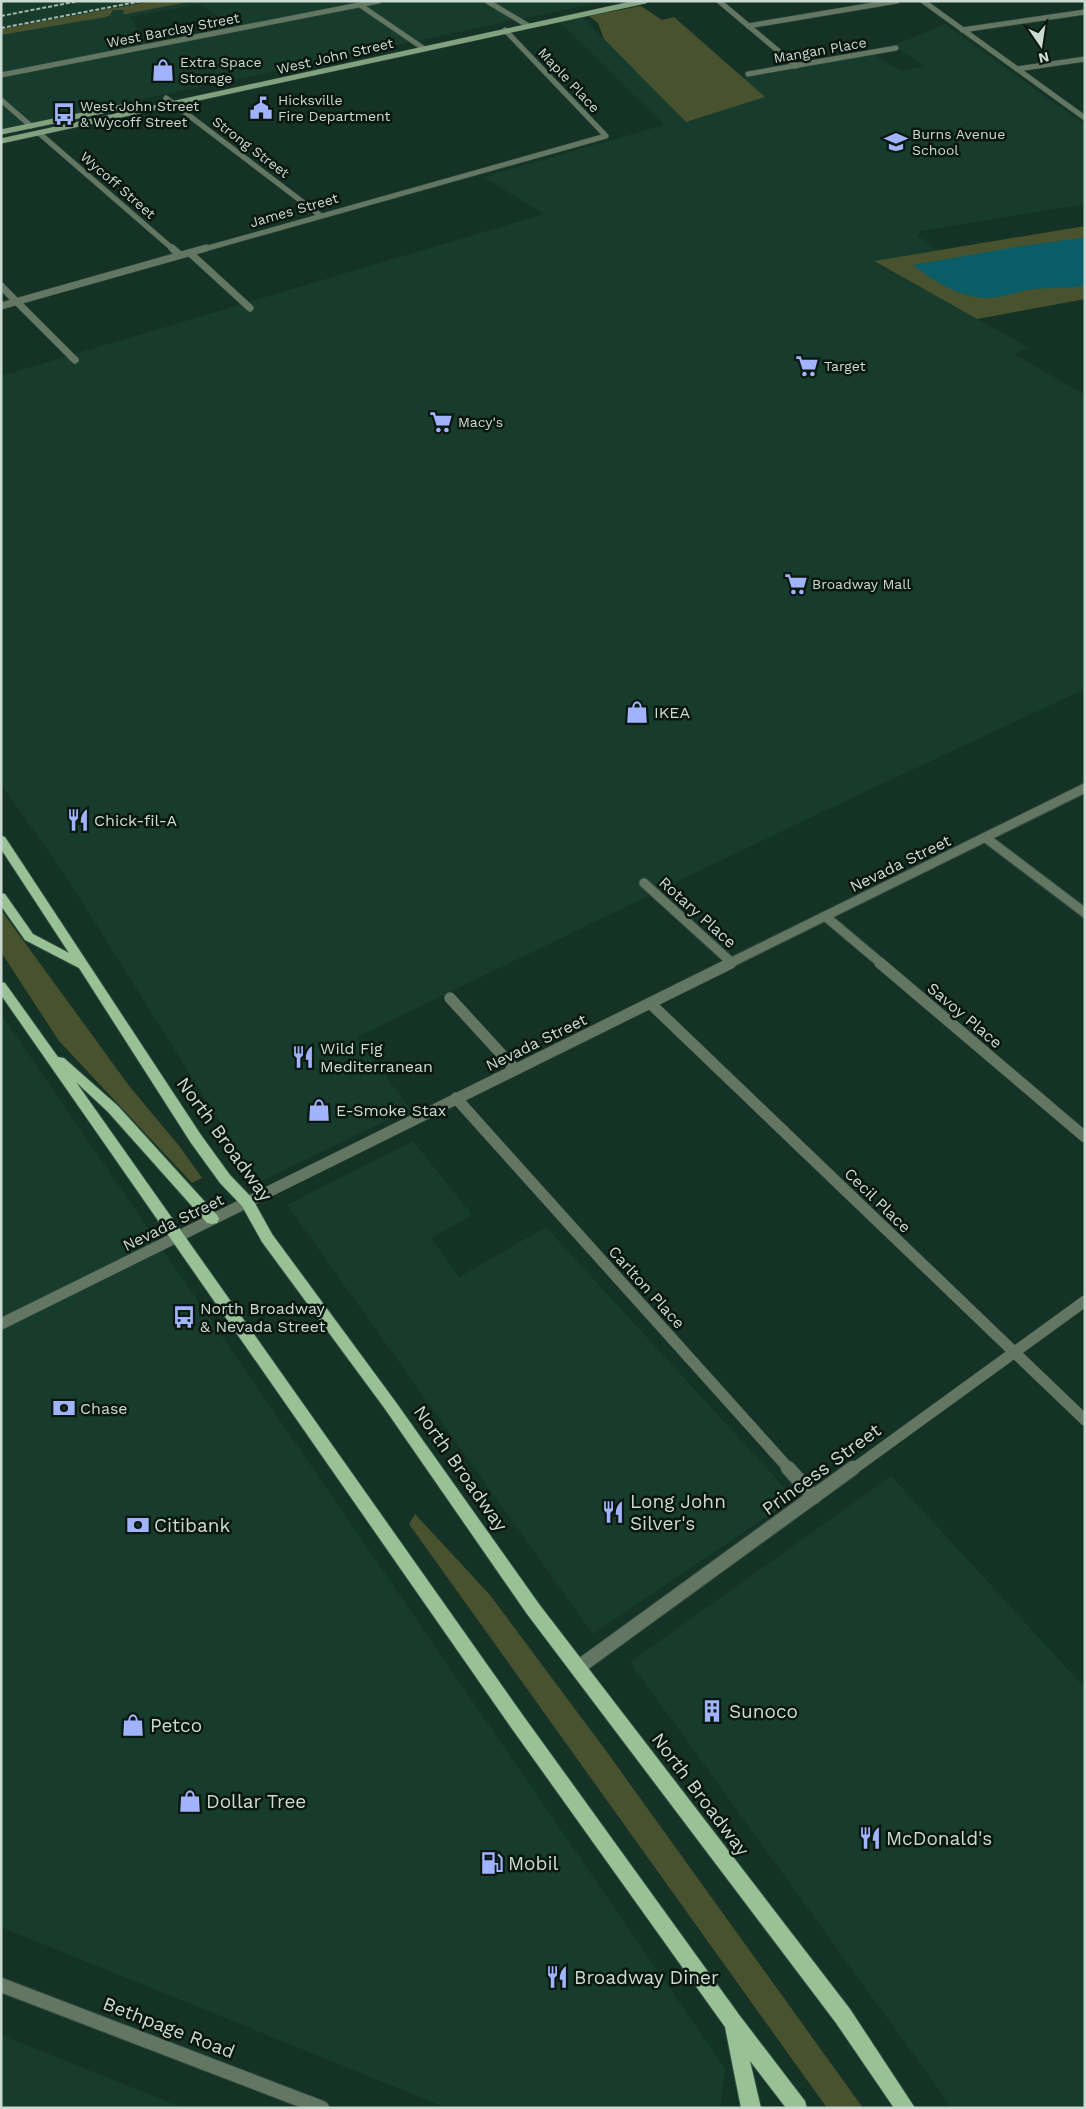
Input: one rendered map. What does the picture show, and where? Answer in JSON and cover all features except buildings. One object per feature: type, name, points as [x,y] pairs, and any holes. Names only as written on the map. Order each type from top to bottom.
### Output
[{"type":"main road","points":[[547,15],[616,1]]},
{"type":"main road","name":"West John Street","points":[[1,141],[286,79],[506,27],[527,25],[642,2]]},
{"type":"main road","points":[[513,22],[529,19]]},
{"type":"main road","name":"West John Street","points":[[500,25],[506,27]]},
{"type":"main road","name":"West John Street","points":[[407,46],[426,41]]},
{"type":"main road","name":"West John Street","points":[[1,132],[378,52]]},
{"type":"main road","points":[[286,79],[286,75],[310,67]]},
{"type":"main road","name":"North Broadway","points":[[1,840],[196,1138],[226,1179],[247,1202],[267,1238],[390,1405],[533,1609],[843,2016],[906,2108]]},
{"type":"main road","points":[[1,897],[29,937],[84,967]]},
{"type":"main road","points":[[1,986],[510,1712],[733,2023],[798,2108]]},
{"type":"main road","points":[[42,1044],[112,1109],[212,1219]]},
{"type":"main road","points":[[733,2023],[751,2108]]},
{"type":"street","name":"West Barclay Street","points":[[1,75],[379,1]]},
{"type":"street","points":[[487,1],[527,25]]},
{"type":"street","points":[[719,1],[796,66]]},
{"type":"street","points":[[748,26],[897,1]]},
{"type":"street","points":[[922,1],[1085,118]]},
{"type":"street","points":[[360,5],[423,48]]},
{"type":"street","points":[[962,30],[1085,12]]},
{"type":"street","name":"Maple Place","points":[[506,27],[606,136],[593,139]]},
{"type":"street","name":"Mangan Place","points":[[748,74],[896,48]]},
{"type":"street","points":[[1017,69],[1085,59]]},
{"type":"street","name":"Strong Street","points":[[166,98],[321,216]]},
{"type":"street","points":[[1,100],[31,126]]},
{"type":"street","points":[[1078,113],[1085,112]]},
{"type":"street","name":"Wycoff Street","points":[[39,132],[180,255]]},
{"type":"street","name":"James Street","points":[[1,306],[593,139]]},
{"type":"street","points":[[190,253],[250,308]]},
{"type":"street","points":[[1,286],[75,360]]},
{"type":"street","name":"Nevada Street","points":[[1,1324],[1085,788]]},
{"type":"street","points":[[986,838],[1085,913]]},
{"type":"street","name":"Rotary Place","points":[[644,883],[731,962]]},
{"type":"street","name":"Savoy Place","points":[[825,916],[1085,1137]]},
{"type":"street","points":[[450,998],[515,1069]]},
{"type":"street","name":"Cecil Place","points":[[650,1003],[1085,1420]]},
{"type":"street","name":"Carlton Place","points":[[456,1098],[814,1497]]},
{"type":"street","name":"Princess Street","points":[[579,1667],[1085,1302]]},
{"type":"street","name":"Bethpage Road","points":[[1,1985],[322,2108]]},
{"type":"shaded area","points":[[1,1],[606,1],[1,129],[1,78],[152,49],[146,44],[1,72]],"holes":[[[200,4],[233,27],[147,44],[130,17]]]},
{"type":"shaded area","points":[[153,1],[193,1],[126,14],[123,14],[124,10],[113,10],[106,17],[1,35],[1,29]]},
{"type":"shaded area","points":[[641,6],[662,20],[674,17],[765,97],[686,122],[604,39],[598,23],[589,16]]},
{"type":"shaded area","name":"Broadway Mall","points":[[582,17],[686,122],[764,96],[743,78],[873,54],[901,71],[926,66],[893,46],[945,24],[1085,125],[1085,204],[921,231],[918,236],[937,250],[874,262],[1030,348],[1017,352],[1016,355],[1085,395],[1085,689],[805,820],[357,1037],[410,1109],[258,1183],[69,881],[1,784],[1,376],[544,214],[483,177],[664,125],[560,22]]},
{"type":"shaded area","points":[[1085,226],[1085,299],[977,319],[874,261]]},
{"type":"shaded area","points":[[1,910],[130,1087],[180,1147],[202,1178],[192,1183],[59,1041],[1,952]]},
{"type":"shaded area","points":[[1,1014],[725,2069],[720,2108],[447,2108],[1,1927]]},
{"type":"shaded area","points":[[413,1141],[472,1215],[431,1238],[459,1277],[546,1227],[794,1498],[593,1634],[287,1205]]},
{"type":"shaded area","points":[[891,1476],[1085,1688],[1085,2108],[952,2108],[630,1662]]},
{"type":"shaded area","points":[[415,1514],[490,1595],[604,1748],[863,2108],[827,2108],[409,1524]]},
{"type":"shaded area","points":[[1,2035],[183,2108],[1,2108]]},
{"type":"water","points":[[1085,239],[1085,286],[1034,289],[996,297],[976,297],[947,287],[913,265],[1021,246]]},
{"type":"railway","points":[[1,16],[79,1]]},
{"type":"railway","points":[[1,28],[142,1]]},
{"type":"place","name":"Extra Space Storage","points":[[163,70]]},
{"type":"place","name":"Hicksville Fire Department","points":[[261,108]]},
{"type":"place","name":"West John Street & Wycoff Street","points":[[64,114]]},
{"type":"place","name":"Burns Avenue School","points":[[896,142]]},
{"type":"place","name":"Target","points":[[807,366]]},
{"type":"place","name":"Macy's","points":[[441,422]]},
{"type":"place","name":"Broadway Mall","points":[[796,584]]},
{"type":"place","name":"IKEA","points":[[637,712]]},
{"type":"place","name":"Chick-fil-A","points":[[78,820]]},
{"type":"place","name":"Wild Fig Mediterranean","points":[[303,1057]]},
{"type":"place","name":"E-Smoke Stax","points":[[319,1110]]},
{"type":"place","name":"North Broadway & Nevada Street","points":[[184,1317]]},
{"type":"place","name":"Chase","points":[[64,1408]]},
{"type":"place","name":"Long John Silver's","points":[[613,1512]]},
{"type":"place","name":"Citibank","points":[[138,1525]]},
{"type":"place","name":"Sunoco","points":[[712,1711]]},
{"type":"place","name":"Petco","points":[[133,1725]]},
{"type":"place","name":"Dollar Tree","points":[[190,1801]]},
{"type":"place","name":"McDonald's","points":[[870,1838]]},
{"type":"place","name":"Mobil","points":[[492,1863]]},
{"type":"place","name":"Broadway Diner","points":[[557,1977]]}]
